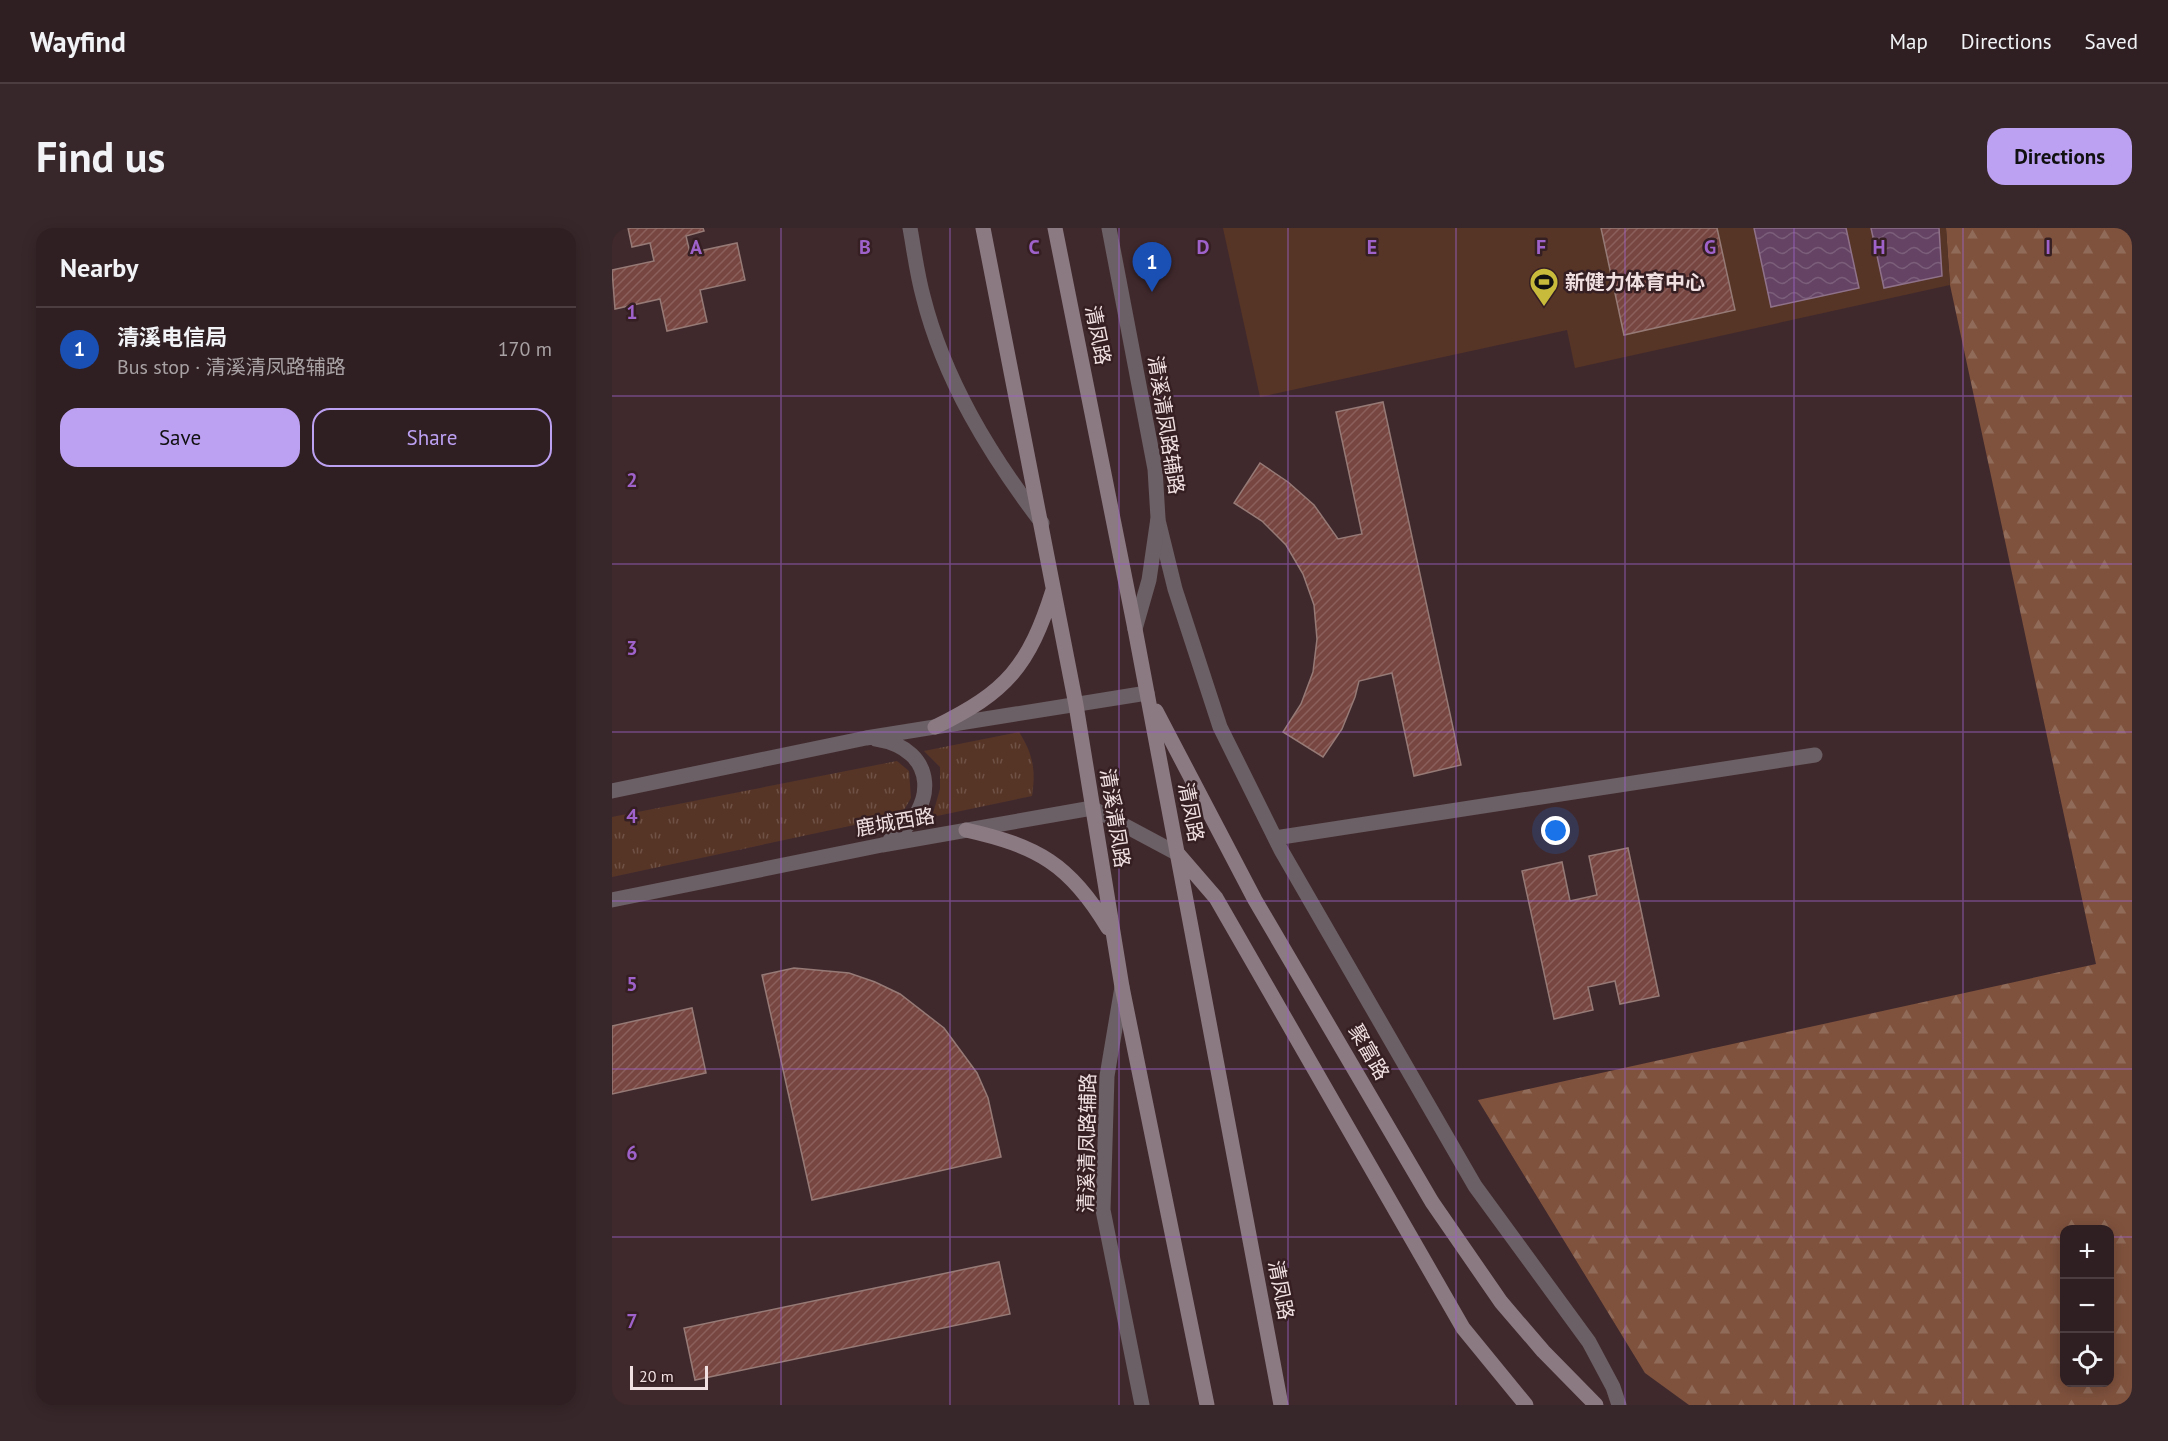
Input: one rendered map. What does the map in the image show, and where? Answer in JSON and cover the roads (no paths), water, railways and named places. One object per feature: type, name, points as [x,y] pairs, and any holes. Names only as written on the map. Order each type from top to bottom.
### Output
[{"type":"main road","points":[[935,727],[973,709],[1013,675],[1039,633],[1054,587],[983,228]]},
{"type":"main road","name":"清凤路","points":[[1055,228],[1135,629],[1281,1405]]},
{"type":"main road","name":"清溪清凤路","points":[[1054,587],[1076,705],[1122,987]]},
{"type":"main road","name":"聚富路","points":[[1147,693],[1255,900],[1432,1202],[1501,1302],[1543,1351],[1596,1405]]},
{"type":"main road","points":[[966,830],[1010,840],[1043,855],[1074,879],[1095,906],[1113,937]]},
{"type":"main road","points":[[1178,854],[1203,880],[1216,898],[1463,1328],[1526,1405]]},
{"type":"main road","points":[[1122,987],[1207,1405]]},
{"type":"street","points":[[910,228],[923,297],[948,367],[981,437],[1006,476],[1041,523]]},
{"type":"street","name":"清溪清凤路辅路","points":[[1108,228],[1155,469],[1158,518],[1149,580],[1135,629]]},
{"type":"street","points":[[1158,518],[1175,589],[1220,727],[1275,838],[1475,1186],[1589,1342],[1613,1387],[1619,1405]]},
{"type":"street","points":[[612,791],[866,738],[1147,693]]},
{"type":"street","points":[[866,738],[891,742],[910,751],[924,769],[927,790],[918,812],[905,831],[882,845]]},
{"type":"street","points":[[1275,838],[1815,755]]},
{"type":"street","points":[[1092,808],[1178,854]]},
{"type":"street","name":"鹿城西路","points":[[612,900],[882,845],[1092,808]]},
{"type":"street","name":"清溪清凤路辅路","points":[[1122,987],[1107,1076],[1103,1210],[1142,1405]]},
{"type":"water","points":[[1754,228],[1846,228],[1859,288],[1771,307]]},
{"type":"water","points":[[1871,228],[1939,228],[1942,276],[1884,288]]},
{"type":"place","name":"清溪电信局","points":[[1152,292]]},
{"type":"place","name":"新健力体育中心","points":[[1544,308]]}]
